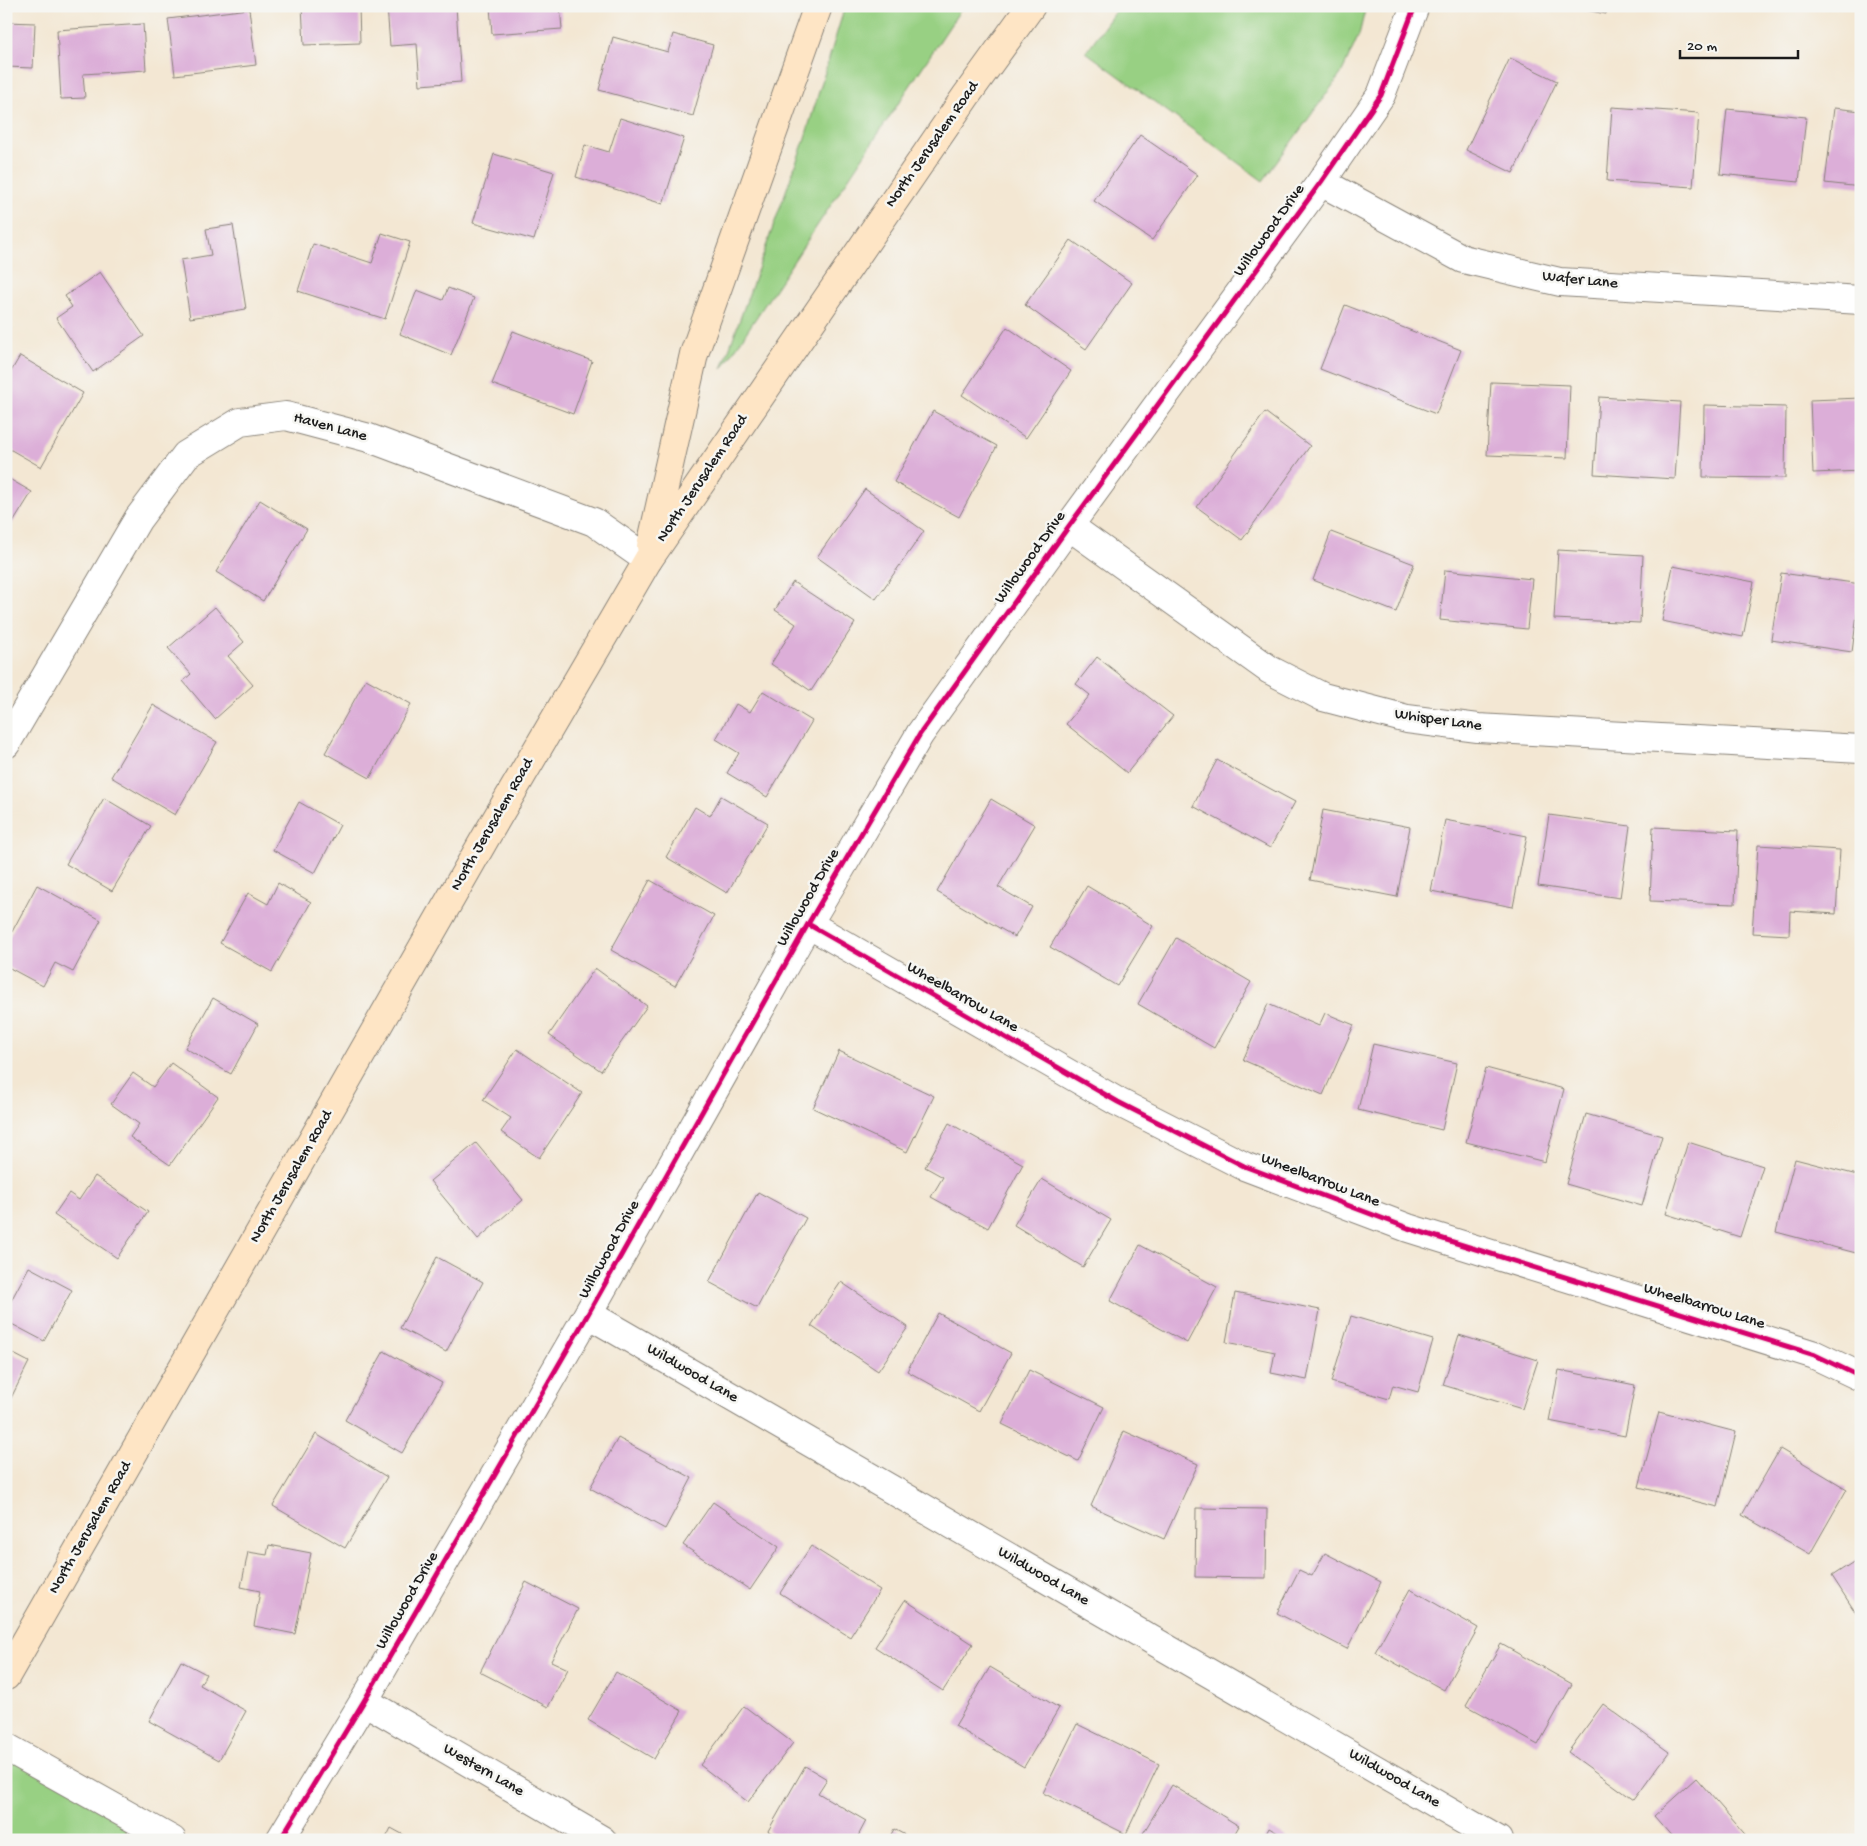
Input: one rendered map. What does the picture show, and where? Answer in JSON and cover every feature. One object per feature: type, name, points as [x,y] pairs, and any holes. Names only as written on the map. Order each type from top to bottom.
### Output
[{"type":"main road","points":[[648,560],[694,354],[818,6]]},
{"type":"main road","name":"North Jerusalem Road","points":[[6,1676],[487,835],[648,560],[966,96],[1031,6]]},
{"type":"street","name":"Willowood Drive","points":[[280,1840],[364,1702],[588,1314],[808,924],[920,734],[1069,526],[1321,182],[1381,95],[1415,6]]},
{"type":"street","name":"Wafer Lane","points":[[1321,182],[1463,259],[1560,282],[1861,300]]},
{"type":"street","name":"Haven Lane","points":[[6,744],[138,519],[186,455],[240,422],[286,416],[369,438],[594,522],[648,560]]},
{"type":"street","name":"Whisper Lane","points":[[1069,526],[1270,670],[1323,697],[1407,719],[1478,728],[1861,749]]},
{"type":"street","name":"Wheelbarrow Lane","points":[[808,924],[1118,1102],[1244,1166],[1408,1228],[1815,1355],[1861,1377]]},
{"type":"street","name":"Wildwood Lane","points":[[588,1314],[1498,1840]]},
{"type":"street","name":"Western Lane","points":[[364,1702],[602,1840]]},
{"type":"street","points":[[6,1747],[172,1840]]},
{"type":"green space","points":[[845,6],[963,6],[722,369],[804,141]]},
{"type":"green space","points":[[1119,6],[1366,6],[1359,35],[1341,74],[1263,181],[1086,52]]},
{"type":"green space","points":[[6,1749],[173,1840],[6,1840]]},
{"type":"building","points":[[302,6],[359,6],[360,43],[304,45]]},
{"type":"building","points":[[387,6],[456,6],[461,82],[420,85],[417,44],[390,46]]},
{"type":"building","points":[[490,6],[560,6],[562,29],[492,34]]},
{"type":"building","points":[[649,6],[678,6],[678,11]]},
{"type":"building","points":[[1565,6],[1607,6],[1606,14]]},
{"type":"building","points":[[249,9],[256,65],[175,75],[168,19]]},
{"type":"building","points":[[6,22],[35,23],[33,68],[6,67]]},
{"type":"building","points":[[143,24],[146,70],[83,74],[85,98],[61,99],[57,30]]},
{"type":"building","points":[[673,34],[713,45],[693,116],[599,90],[613,37],[668,52]]},
{"type":"building","points":[[1510,58],[1557,81],[1513,173],[1466,150]]},
{"type":"building","points":[[1612,107],[1699,113],[1693,187],[1607,181]]},
{"type":"building","points":[[1834,108],[1861,111],[1861,187],[1825,183]]},
{"type":"building","points":[[1727,109],[1806,117],[1799,182],[1720,174]]},
{"type":"building","points":[[620,118],[684,138],[663,204],[576,177],[585,145],[609,152]]},
{"type":"building","points":[[1140,135],[1198,175],[1152,240],[1094,201]]},
{"type":"building","points":[[494,154],[554,172],[534,240],[473,223]]},
{"type":"building","points":[[233,225],[246,309],[190,318],[181,260],[211,255],[206,229]]},
{"type":"building","points":[[382,233],[410,242],[385,319],[298,291],[313,244],[372,263]]},
{"type":"building","points":[[1071,240],[1132,283],[1086,349],[1025,305]]},
{"type":"building","points":[[100,272],[144,336],[93,372],[56,318],[72,307],[65,296]]},
{"type":"building","points":[[448,288],[474,298],[451,355],[400,334],[417,290],[443,300]]},
{"type":"building","points":[[1345,305],[1461,350],[1436,414],[1320,369]]},
{"type":"building","points":[[1007,327],[1071,371],[1026,438],[962,395]]},
{"type":"building","points":[[513,331],[592,361],[573,414],[492,384]]},
{"type":"building","points":[[20,356],[83,393],[41,467],[6,447],[6,380]]},
{"type":"building","points":[[1491,382],[1570,385],[1567,458],[1487,455]]},
{"type":"building","points":[[1599,397],[1680,402],[1675,479],[1594,474]]},
{"type":"building","points":[[1861,398],[1861,471],[1813,473],[1810,400]]},
{"type":"building","points":[[1704,405],[1786,407],[1785,478],[1703,477]]},
{"type":"building","points":[[933,411],[997,446],[959,517],[894,482]]},
{"type":"building","points":[[1265,412],[1310,446],[1242,540],[1197,507]]},
{"type":"building","points":[[6,477],[32,492],[6,534]]},
{"type":"building","points":[[865,489],[924,531],[876,599],[817,557]]},
{"type":"building","points":[[260,500],[307,529],[263,601],[216,572]]},
{"type":"building","points":[[1331,532],[1414,564],[1396,612],[1313,580]]},
{"type":"building","points":[[1558,550],[1643,555],[1640,623],[1554,619]]},
{"type":"building","points":[[1673,566],[1754,582],[1743,637],[1662,621]]},
{"type":"building","points":[[1445,570],[1532,579],[1527,629],[1440,620]]},
{"type":"building","points":[[1781,573],[1861,584],[1852,652],[1771,640]]},
{"type":"building","points":[[793,582],[855,623],[811,691],[771,664],[796,624],[775,610]]},
{"type":"building","points":[[215,607],[244,642],[228,656],[253,685],[215,719],[183,681],[191,674],[168,648]]},
{"type":"building","points":[[1097,657],[1173,716],[1127,773],[1066,724],[1090,695],[1076,684]]},
{"type":"building","points":[[366,679],[411,704],[370,778],[325,753]]},
{"type":"building","points":[[763,691],[812,721],[767,797],[727,773],[739,753],[716,739],[736,704],[750,712]]},
{"type":"building","points":[[153,705],[217,742],[175,815],[111,777]]},
{"type":"building","points":[[1217,760],[1295,802],[1270,848],[1193,806]]},
{"type":"building","points":[[721,796],[768,823],[727,893],[666,857],[695,807],[710,816]]},
{"type":"building","points":[[104,798],[151,826],[112,891],[66,864]]},
{"type":"building","points":[[991,799],[1035,825],[998,887],[1032,907],[1015,937],[937,892]]},
{"type":"building","points":[[299,802],[340,825],[315,873],[273,850]]},
{"type":"building","points":[[1323,810],[1410,827],[1397,897],[1310,880]]},
{"type":"building","points":[[1549,815],[1630,826],[1620,898],[1538,886]]},
{"type":"building","points":[[1445,820],[1527,836],[1513,907],[1431,891]]},
{"type":"building","points":[[1653,827],[1738,831],[1735,904],[1650,901]]},
{"type":"building","points":[[1758,845],[1840,850],[1836,914],[1790,911],[1789,935],[1752,933]]},
{"type":"building","points":[[650,880],[714,916],[675,986],[611,950]]},
{"type":"building","points":[[278,883],[311,902],[272,972],[220,943],[248,893],[268,904]]},
{"type":"building","points":[[37,885],[101,920],[73,972],[55,963],[43,986],[6,966],[6,943]]},
{"type":"building","points":[[1087,886],[1153,926],[1117,986],[1050,947]]},
{"type":"building","points":[[1176,938],[1251,982],[1214,1048],[1138,1004]]},
{"type":"building","points":[[595,968],[647,1006],[601,1071],[549,1035]]},
{"type":"building","points":[[213,998],[258,1024],[231,1074],[185,1048]]},
{"type":"building","points":[[1268,1004],[1319,1026],[1325,1013],[1354,1025],[1323,1095],[1243,1060]]},
{"type":"building","points":[[1373,1044],[1457,1063],[1442,1130],[1358,1110]]},
{"type":"building","points":[[517,1049],[582,1093],[539,1158],[501,1132],[511,1118],[483,1100]]},
{"type":"building","points":[[839,1051],[934,1096],[907,1152],[813,1108]]},
{"type":"building","points":[[171,1063],[218,1097],[170,1165],[130,1137],[139,1124],[111,1104],[133,1073],[153,1087]]},
{"type":"building","points":[[1486,1068],[1564,1089],[1545,1162],[1466,1142]]},
{"type":"building","points":[[1586,1114],[1662,1136],[1642,1206],[1566,1184]]},
{"type":"building","points":[[949,1123],[1023,1164],[988,1228],[931,1197],[943,1177],[925,1167]]},
{"type":"building","points":[[1688,1142],[1763,1166],[1740,1237],[1666,1214]]},
{"type":"building","points":[[476,1143],[523,1200],[478,1239],[430,1181]]},
{"type":"building","points":[[1795,1159],[1861,1176],[1861,1234],[1856,1253],[1776,1232]]},
{"type":"building","points":[[95,1176],[148,1212],[117,1258],[54,1215],[69,1193],[79,1200]]},
{"type":"building","points":[[1042,1179],[1111,1220],[1083,1267],[1014,1225]]},
{"type":"building","points":[[758,1192],[806,1218],[757,1308],[709,1282]]},
{"type":"building","points":[[1140,1245],[1217,1287],[1187,1343],[1110,1301]]},
{"type":"building","points":[[437,1257],[483,1282],[446,1352],[400,1328]]},
{"type":"building","points":[[29,1267],[72,1290],[44,1341],[6,1321],[6,1310]]},
{"type":"building","points":[[841,1282],[908,1327],[878,1371],[811,1326]]},
{"type":"building","points":[[1235,1293],[1320,1310],[1307,1380],[1271,1373],[1275,1352],[1226,1342]]},
{"type":"building","points":[[938,1313],[1011,1353],[979,1411],[907,1371]]},
{"type":"building","points":[[1351,1316],[1433,1340],[1418,1392],[1393,1385],[1389,1399],[1331,1382]]},
{"type":"building","points":[[1459,1335],[1538,1360],[1522,1409],[1443,1385]]},
{"type":"building","points":[[6,1350],[29,1362],[6,1408]]},
{"type":"building","points":[[384,1351],[442,1383],[402,1453],[345,1420]]},
{"type":"building","points":[[1029,1370],[1104,1407],[1078,1461],[1002,1424]]},
{"type":"building","points":[[1559,1370],[1635,1385],[1625,1436],[1549,1421]]},
{"type":"building","points":[[1659,1412],[1736,1432],[1718,1507],[1639,1487]]},
{"type":"building","points":[[1124,1431],[1198,1464],[1164,1539],[1091,1506]]},
{"type":"building","points":[[316,1434],[387,1477],[345,1548],[273,1506]]},
{"type":"building","points":[[618,1438],[692,1478],[665,1529],[590,1488]]},
{"type":"building","points":[[1780,1449],[1847,1489],[1810,1554],[1742,1515]]},
{"type":"building","points":[[713,1502],[779,1547],[750,1590],[683,1545]]},
{"type":"building","points":[[1196,1508],[1267,1509],[1266,1578],[1195,1577]]},
{"type":"building","points":[[269,1545],[311,1553],[295,1634],[254,1626],[260,1591],[241,1587],[248,1552],[267,1555]]},
{"type":"building","points":[[811,1546],[880,1590],[850,1637],[780,1593]]},
{"type":"building","points":[[1325,1553],[1381,1582],[1347,1649],[1277,1613],[1299,1570],[1312,1576]]},
{"type":"building","points":[[1861,1557],[1861,1621],[1832,1576]]},
{"type":"building","points":[[526,1582],[578,1609],[551,1661],[568,1669],[548,1707],[480,1672]]},
{"type":"building","points":[[1410,1589],[1478,1628],[1444,1690],[1375,1652]]},
{"type":"building","points":[[905,1600],[973,1644],[943,1691],[875,1647]]},
{"type":"building","points":[[1501,1644],[1572,1684],[1538,1745],[1466,1705]]},
{"type":"building","points":[[181,1661],[206,1674],[200,1685],[246,1711],[219,1760],[149,1721]]},
{"type":"building","points":[[990,1667],[1059,1708],[1024,1767],[955,1726]]},
{"type":"building","points":[[616,1672],[682,1711],[654,1759],[588,1720]]},
{"type":"building","points":[[1603,1704],[1669,1752],[1634,1800],[1568,1752]]},
{"type":"building","points":[[744,1706],[793,1743],[748,1802],[700,1765]]},
{"type":"building","points":[[1077,1724],[1159,1764],[1126,1834],[1043,1793]]},
{"type":"building","points":[[805,1766],[827,1779],[818,1793],[866,1821],[856,1840],[784,1840],[768,1831]]},
{"type":"building","points":[[1696,1778],[1750,1840],[1675,1840],[1654,1816]]},
{"type":"building","points":[[1172,1785],[1239,1826],[1231,1840],[1139,1840]]},
{"type":"building","points":[[391,1828],[413,1840],[385,1840]]},
{"type":"building","points":[[1269,1828],[1290,1840],[1263,1840]]},
{"type":"building","points":[[894,1829],[914,1840],[888,1840]]},
{"type":"cycle path","points":[[280,1840],[364,1701],[588,1314],[808,924],[920,734],[1069,526],[1321,182],[1381,95],[1415,6]]},
{"type":"cycle path","points":[[808,924],[1118,1102],[1244,1166],[1408,1228],[1815,1355],[1861,1377]]}]
